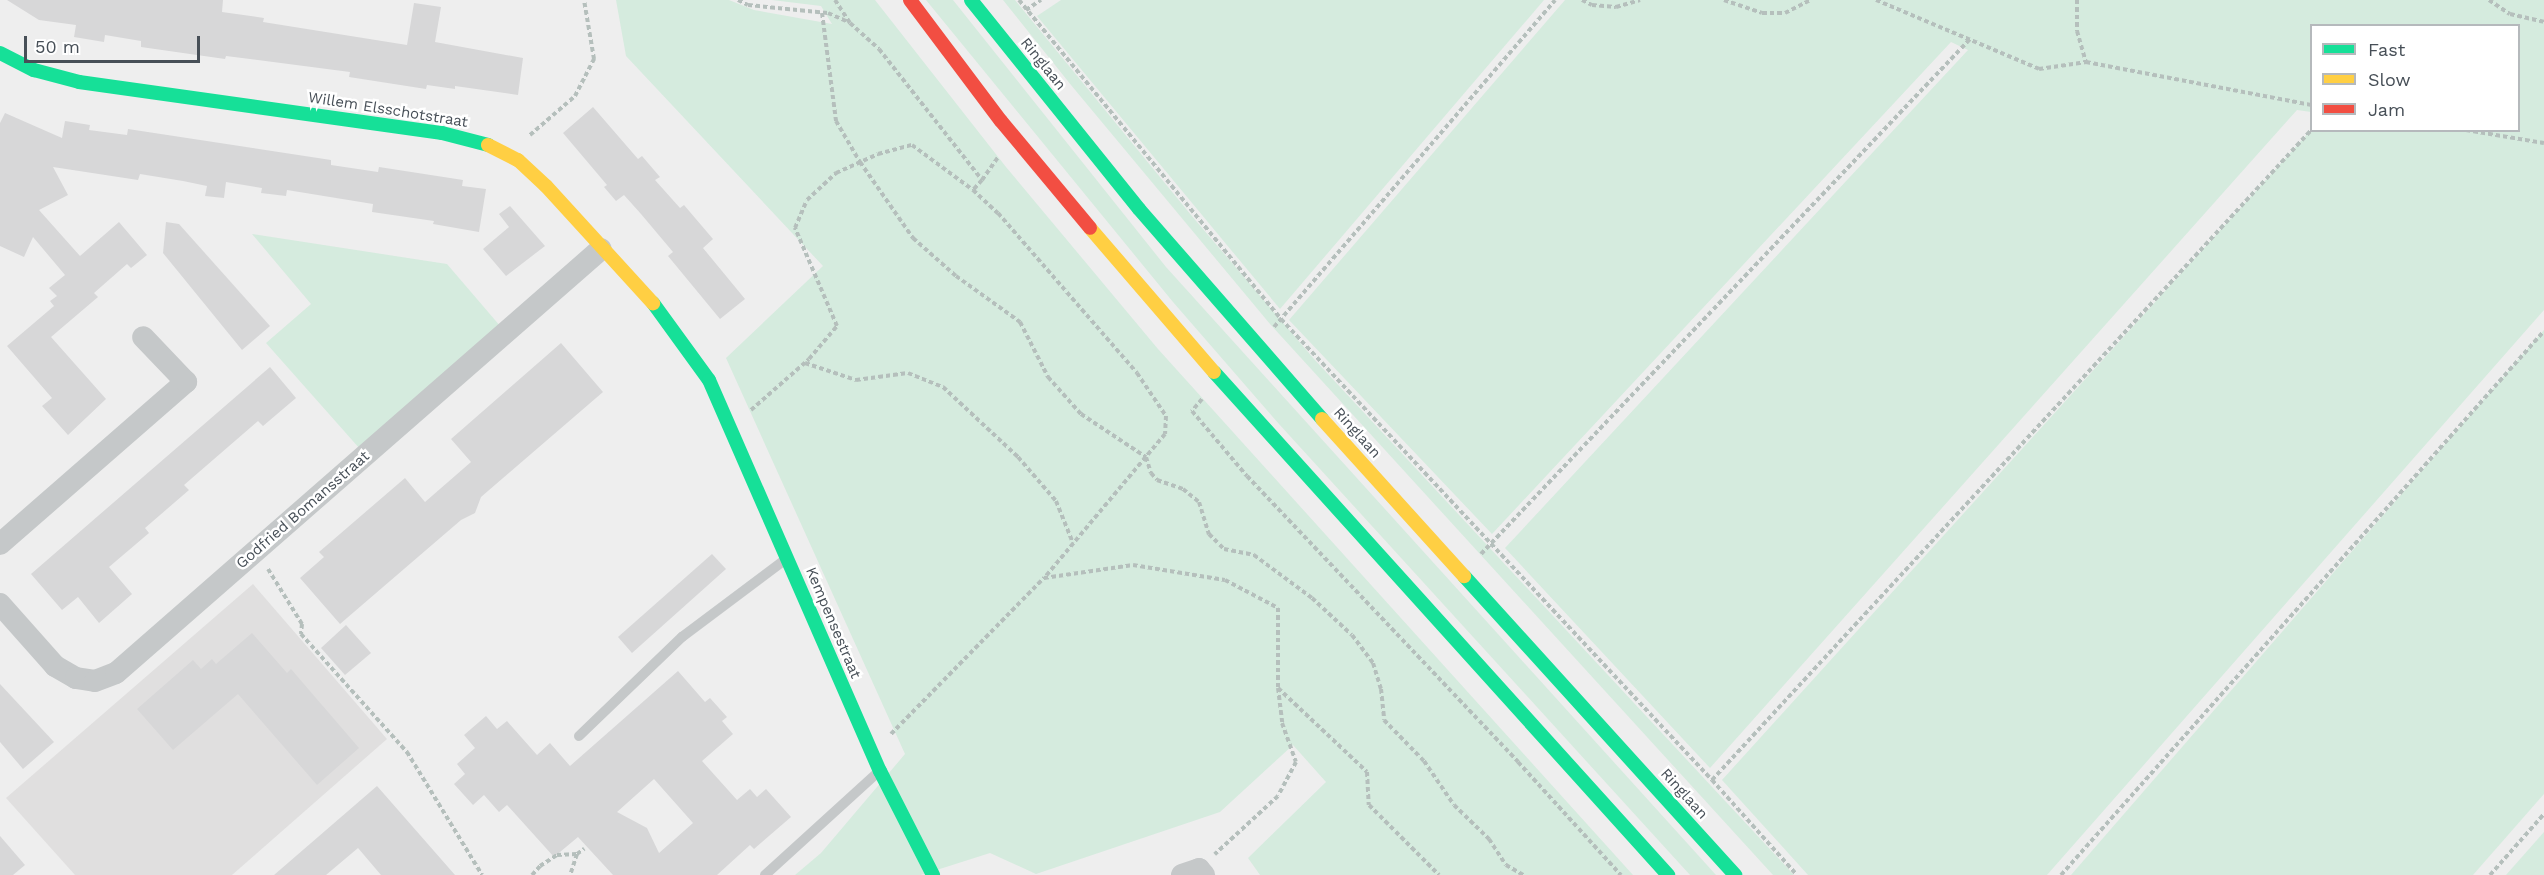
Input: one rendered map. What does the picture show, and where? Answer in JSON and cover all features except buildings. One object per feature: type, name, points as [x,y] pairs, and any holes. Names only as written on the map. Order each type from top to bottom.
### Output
[{"type":"main road","points":[[910,0],[1001,121],[1157,309],[1668,875]]},
{"type":"main road","name":"Ringlaan","points":[[972,0],[1139,209],[1297,391],[1735,875]]},
{"type":"main road","name":"Willem Elsschotstraat","points":[[0,54],[34,70],[79,82],[442,133],[485,143],[518,160],[546,186],[601,249],[646,295],[688,348],[709,380]]},
{"type":"main road","name":"Kempensestraat","points":[[709,380],[880,771],[933,875]]},
{"type":"street","name":"Godfried Bomansstraat","points":[[0,604],[55,666],[76,678],[95,681],[116,673],[601,249]]},
{"type":"street","points":[[0,544],[186,382],[143,337]]},
{"type":"lane","points":[[579,736],[682,637],[787,557]]},
{"type":"lane","points":[[765,875],[880,771]]},
{"type":"path","points":[[518,160],[530,134],[575,96],[594,59],[584,0]]},
{"type":"path","points":[[738,0],[748,5],[822,13],[850,23]]},
{"type":"path","points":[[835,0],[850,23],[879,49],[982,180]]},
{"type":"path","points":[[1019,0],[1281,319],[1712,780],[1797,875]]},
{"type":"path","points":[[1026,10],[1041,0]]},
{"type":"path","points":[[1272,330],[1555,0]]},
{"type":"path","points":[[1582,0],[1592,5],[1616,7],[1640,0]]},
{"type":"path","points":[[1724,0],[1762,13],[1785,13],[1811,0]]},
{"type":"path","points":[[1876,0],[2039,69],[2086,62],[2310,105]]},
{"type":"path","points":[[2077,0],[2077,31],[2086,62]]},
{"type":"path","points":[[2489,0],[2510,14],[2544,21]]},
{"type":"path","points":[[822,13],[836,121],[860,162],[913,238],[956,276],[1020,322],[1048,377],[1081,414],[1146,457],[1156,480],[1183,489],[1199,502],[1209,534],[1224,549],[1254,555],[1312,598],[1352,634],[1373,663],[1381,689],[1384,720],[1424,761],[1454,805],[1478,826],[1506,865],[1523,875]]},
{"type":"path","points":[[1476,559],[1970,39]]},
{"type":"path","points":[[1712,780],[2310,131]]},
{"type":"path","points":[[2478,132],[2544,143]]},
{"type":"path","points":[[730,429],[805,363],[837,326],[795,228],[807,201],[836,173],[878,154],[912,145],[973,190],[998,213],[1137,373],[1166,416],[1165,434],[1044,578],[872,753]]},
{"type":"path","points":[[973,190],[1002,152]]},
{"type":"path","points":[[2061,875],[2544,331]]},
{"type":"path","points":[[805,363],[856,380],[908,373],[943,387],[1018,457],[1056,501],[1073,543]]},
{"type":"path","points":[[1206,394],[1192,411],[1247,476],[1518,762],[1621,875]]},
{"type":"path","points":[[256,551],[303,624],[301,634],[407,752],[482,875]]},
{"type":"path","points":[[1044,578],[1133,565],[1225,580],[1278,608],[1278,688],[1282,723],[1296,762],[1278,796],[1195,873]]},
{"type":"path","points":[[1278,688],[1367,772],[1369,805],[1438,875]]},
{"type":"path","points":[[2490,875],[2544,814]]},
{"type":"path","points":[[532,875],[557,855],[577,854],[584,849]]},
{"type":"path","points":[[570,875],[577,854]]},
{"type":"shaded area","points":[[253,584],[387,739],[232,875],[75,875],[6,798]]},
{"type":"green space","points":[[616,0],[729,0],[754,10],[832,24],[821,6],[772,0],[875,0],[1006,167],[1158,349],[1633,875],[1260,875],[1248,858],[1326,782],[1293,745],[1220,812],[1036,874],[990,853],[921,875],[795,875],[821,853],[905,754],[726,358],[823,266],[626,56]]},
{"type":"green space","points":[[926,0],[953,0],[1166,267],[1716,875],[1690,875],[1279,424],[1173,302]]},
{"type":"green space","points":[[1003,0],[1015,0],[1191,215],[1314,359],[1794,875],[1773,875],[1270,324]]},
{"type":"green space","points":[[1061,0],[1544,0],[1280,309],[1037,16]]},
{"type":"green space","points":[[1565,0],[2544,0],[2544,310],[2047,875],[1808,875],[1722,780],[2310,131],[2520,132],[2520,24],[2310,24],[2310,112],[2297,110],[1710,768],[1505,548],[1968,50],[1951,42],[1492,534],[1289,320]]},
{"type":"green space","points":[[252,234],[447,264],[501,327],[360,449],[266,343],[311,304]]},
{"type":"green space","points":[[2544,330],[2544,794],[2473,875],[2071,875]]},
{"type":"green space","points":[[2544,832],[2544,875],[2506,875]]},
{"type":"traffic: fast","points":[[971,0],[1139,209],[1322,419]]},
{"type":"traffic: fast","points":[[0,53],[34,70],[79,82],[442,133],[488,145]]},
{"type":"traffic: fast","points":[[653,303],[709,380],[880,771],[933,875]]},
{"type":"traffic: fast","points":[[1214,372],[1668,875]]},
{"type":"traffic: fast","points":[[1464,576],[1735,875]]},
{"type":"traffic: slow","points":[[488,145],[518,160],[546,186],[653,303]]},
{"type":"traffic: slow","points":[[1090,228],[1214,372]]},
{"type":"traffic: slow","points":[[1322,419],[1464,576]]},
{"type":"traffic: jam","points":[[910,0],[1001,121],[1090,228]]}]
